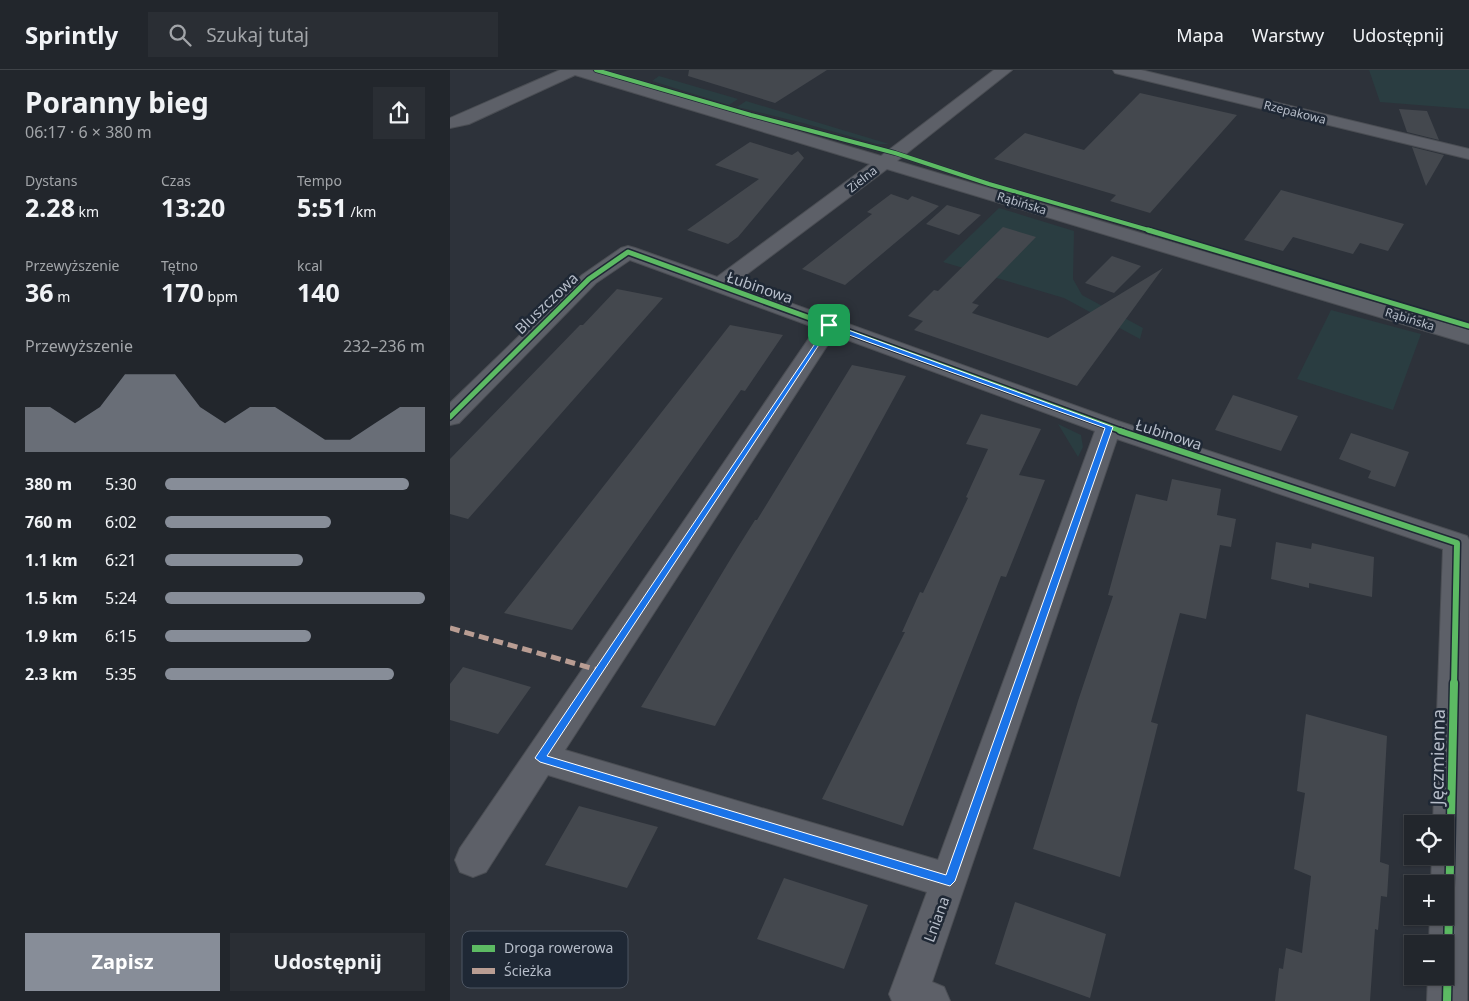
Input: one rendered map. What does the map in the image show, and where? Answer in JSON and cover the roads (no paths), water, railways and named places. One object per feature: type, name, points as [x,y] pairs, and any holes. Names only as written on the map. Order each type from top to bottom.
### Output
[{"type":"street","points":[[450,123],[463,120],[574,70]]},
{"type":"street","name":"Rąbińska","points":[[574,70],[1469,337]]},
{"type":"street","name":"Zielna","points":[[718,286],[1004,70]]},
{"type":"street","name":"Rzepakowa","points":[[1121,70],[1469,154]]},
{"type":"street","name":"Bluszczowa","points":[[450,417],[583,285],[628,252],[678,271]]},
{"type":"street","name":"Łubinowa","points":[[678,271],[1109,427],[1457,543]]},
{"type":"street","points":[[473,860],[829,325]]},
{"type":"street","name":"Lniana","points":[[930,1001],[909,994],[1109,427]]},
{"type":"street","name":"Jęczmienna","points":[[1447,1001],[1457,543]]},
{"type":"street","points":[[540,758],[950,881]]}]
